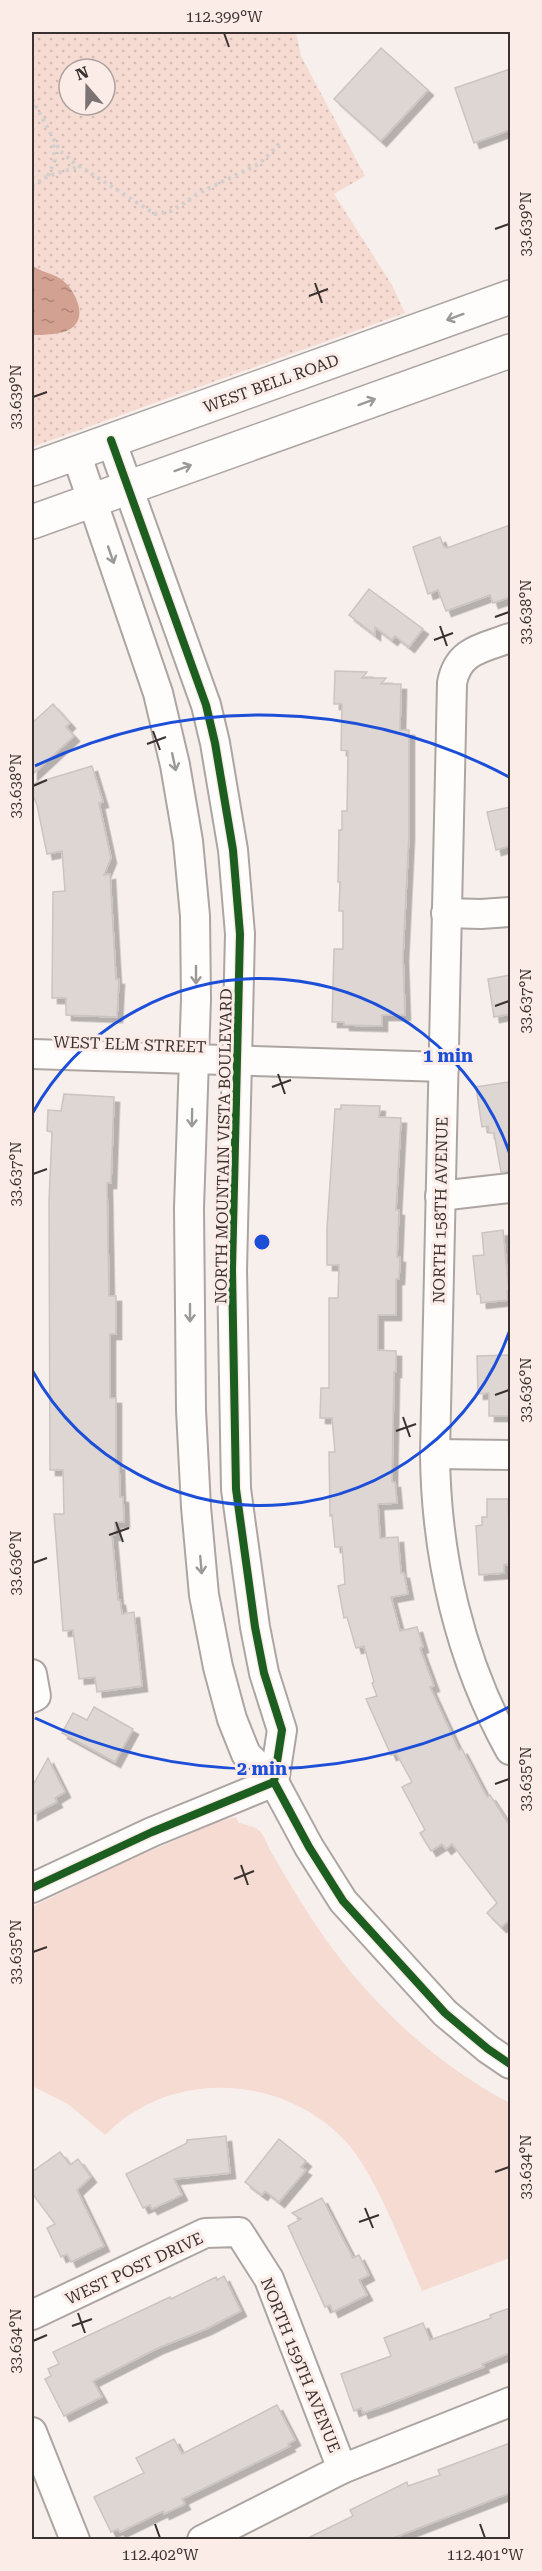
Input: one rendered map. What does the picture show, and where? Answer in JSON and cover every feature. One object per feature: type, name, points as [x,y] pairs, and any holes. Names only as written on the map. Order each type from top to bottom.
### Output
[{"type":"main road","name":"WEST BELL ROAD","points":[[32,468],[510,297]]},
{"type":"main road","points":[[32,522],[510,351]]},
{"type":"street","name":"NORTH MOUNTAIN VISTA BOULEVARD","points":[[111,440],[196,675],[215,743],[233,850],[240,934],[232,1270],[237,1489],[255,1627],[264,1673],[282,1730],[274,1782]]},
{"type":"street","name":"NORTH MOUNTAIN VISTA BOULEVARD","points":[[76,453],[158,693],[183,806],[195,916],[189,1208],[191,1410],[196,1506],[204,1595],[218,1667],[232,1719],[246,1754],[274,1782],[309,1847],[343,1901],[446,2013],[488,2049],[510,2064]]},
{"type":"street","name":"NORTH 158TH AVENUE","points":[[510,638],[470,653],[460,660],[454,671],[452,682],[435,1454],[440,1537],[458,1620],[476,1675],[510,1750]]},
{"type":"street","points":[[446,914],[510,912]]},
{"type":"street","name":"WEST ELM STREET","points":[[32,1054],[444,1067]]},
{"type":"street","points":[[440,1196],[510,1188]]},
{"type":"street","points":[[435,1454],[510,1455]]},
{"type":"street","points":[[32,1888],[152,1832],[274,1782]]},
{"type":"street","name":"WEST POST DRIVE","points":[[32,2315],[205,2233],[239,2232]]},
{"type":"street","name":"NORTH 159TH AVENUE","points":[[239,2232],[269,2279],[342,2469]]},
{"type":"street","points":[[202,2540],[342,2469],[510,2402]]},
{"type":"street","points":[[32,2432],[75,2540]]},
{"type":"path","points":[[32,99],[53,141],[73,162],[154,214],[171,211],[203,191],[259,164],[281,142]]},
{"type":"path","points":[[48,176],[55,160],[53,141]]},
{"type":"path","points":[[32,186],[48,176],[82,166]]},
{"type":"shaded area","points":[[32,32],[296,32],[301,56],[365,176],[334,194],[392,285],[405,313],[32,447]]},
{"type":"shaded area","points":[[236,1817],[239,1823],[260,1831],[291,1886],[324,1937],[363,1986],[385,2009],[432,2052],[457,2071],[510,2103],[510,2258],[422,2291],[379,2194],[359,2158],[348,2144],[326,2124],[302,2108],[275,2096],[246,2090],[217,2088],[188,2091],[160,2099],[134,2112],[105,2135],[68,2104],[32,2086],[32,1907],[129,1860],[218,1822]]},
{"type":"water","points":[[32,265],[66,283],[78,302],[79,316],[77,322],[69,330],[53,334],[32,335]]},
{"type":"building","points":[[381,48],[428,90],[381,141],[334,99]]},
{"type":"building","points":[[510,69],[510,130],[474,143],[455,88]]},
{"type":"building","points":[[510,525],[510,597],[493,603],[490,595],[446,611],[438,590],[428,594],[413,547],[440,537],[444,547],[447,548]]},
{"type":"building","points":[[369,589],[423,629],[409,647],[395,636],[392,640],[375,627],[375,635],[349,615]]},
{"type":"building","points":[[335,671],[367,672],[362,678],[386,678],[381,684],[401,684],[400,730],[409,730],[409,834],[403,956],[405,1015],[382,1015],[382,1026],[344,1025],[344,1022],[332,1022],[334,949],[343,949],[343,911],[339,911],[340,882],[338,882],[339,830],[342,830],[342,811],[347,811],[348,751],[341,750],[342,704],[334,704]]},
{"type":"building","points":[[53,704],[70,723],[66,727],[74,736],[32,775],[32,723]]},
{"type":"building","points":[[92,766],[103,802],[99,803],[111,858],[104,875],[110,874],[116,979],[119,979],[117,1017],[66,1015],[66,998],[52,998],[53,892],[65,891],[62,851],[47,854],[37,805],[32,793],[32,784]]},
{"type":"building","points":[[510,807],[510,846],[496,850],[487,812]]},
{"type":"building","points":[[510,975],[510,1014],[494,1017],[488,979]]},
{"type":"building","points":[[508,1082],[510,1171],[501,1172],[494,1133],[489,1133],[488,1126],[482,1127],[476,1087]]},
{"type":"building","points":[[64,1094],[114,1097],[111,1183],[107,1183],[109,1296],[116,1296],[116,1334],[110,1334],[110,1398],[116,1398],[116,1464],[119,1464],[120,1497],[123,1497],[124,1522],[115,1522],[115,1535],[112,1535],[118,1600],[120,1600],[122,1614],[134,1612],[142,1686],[97,1692],[95,1677],[79,1679],[73,1630],[63,1631],[54,1514],[64,1514],[63,1470],[50,1470],[49,1201],[52,1132],[47,1131],[48,1110],[61,1111]]},
{"type":"building","points":[[341,1105],[380,1106],[379,1117],[401,1118],[396,1210],[399,1210],[397,1257],[400,1257],[399,1279],[396,1279],[396,1315],[378,1315],[378,1350],[396,1351],[392,1482],[395,1482],[397,1503],[378,1504],[380,1538],[398,1537],[401,1573],[404,1573],[408,1594],[391,1597],[400,1631],[417,1627],[423,1647],[420,1648],[434,1686],[430,1687],[459,1750],[462,1749],[487,1797],[490,1795],[510,1826],[510,1920],[501,1927],[487,1913],[497,1903],[452,1844],[446,1849],[442,1844],[431,1851],[420,1833],[425,1830],[402,1787],[412,1782],[396,1753],[391,1755],[366,1699],[377,1696],[364,1646],[356,1648],[347,1617],[344,1618],[338,1586],[345,1584],[342,1547],[335,1547],[332,1515],[330,1516],[329,1452],[335,1452],[332,1418],[320,1418],[321,1388],[329,1388],[329,1298],[338,1298],[339,1265],[327,1265],[327,1228],[335,1109],[341,1109]]},
{"type":"building","points":[[503,1230],[508,1300],[481,1303],[480,1294],[477,1294],[473,1256],[484,1255],[482,1233]]},
{"type":"building","points":[[510,1355],[510,1416],[489,1416],[489,1393],[478,1394],[477,1356]]},
{"type":"building","points":[[487,1499],[508,1499],[510,1564],[504,1565],[504,1573],[479,1575],[476,1526],[482,1525],[482,1517],[487,1517]]},
{"type":"building","points":[[94,1707],[133,1729],[115,1762],[62,1733],[73,1713],[87,1720]]},
{"type":"building","points":[[48,1758],[65,1792],[55,1798],[57,1802],[32,1815],[32,1787]]},
{"type":"building","points":[[226,2136],[230,2173],[174,2179],[182,2195],[152,2209],[150,2205],[143,2208],[126,2174],[187,2143],[187,2140]]},
{"type":"building","points":[[279,2139],[306,2161],[301,2167],[306,2170],[279,2202],[265,2191],[262,2195],[245,2182]]},
{"type":"building","points":[[60,2152],[70,2165],[78,2159],[91,2177],[77,2190],[104,2246],[71,2262],[67,2254],[61,2257],[47,2228],[55,2224],[32,2193],[32,2172]]},
{"type":"building","points":[[322,2198],[353,2258],[359,2255],[369,2275],[359,2280],[367,2295],[333,2312],[330,2305],[325,2307],[288,2226],[301,2219],[292,2213]]},
{"type":"building","points":[[224,2276],[241,2311],[206,2329],[158,2348],[93,2381],[102,2397],[64,2416],[45,2379],[51,2376],[48,2369],[59,2364],[53,2352],[170,2297],[171,2299],[216,2277],[217,2280]]},
{"type":"building","points":[[510,2308],[510,2353],[482,2364],[484,2367],[386,2405],[363,2413],[361,2408],[354,2411],[341,2374],[391,2356],[384,2338],[423,2323],[430,2340],[491,2318],[490,2315]]},
{"type":"building","points":[[277,2405],[295,2440],[288,2444],[290,2446],[182,2499],[185,2504],[164,2514],[163,2511],[120,2532],[118,2529],[111,2532],[94,2497],[144,2473],[136,2458],[174,2439],[182,2454]]},
{"type":"building","points":[[510,2443],[510,2493],[388,2540],[304,2540],[353,2516],[350,2510],[407,2482],[408,2486],[440,2475],[438,2470]]},
{"type":"cycle path","points":[[111,440],[206,705],[215,743],[233,850],[240,934],[232,1270],[236,1489],[255,1627],[264,1673],[282,1730],[274,1782],[309,1847],[343,1901],[445,2013],[510,2064]]},
{"type":"cycle path","points":[[32,1888],[152,1832],[274,1782]]}]
